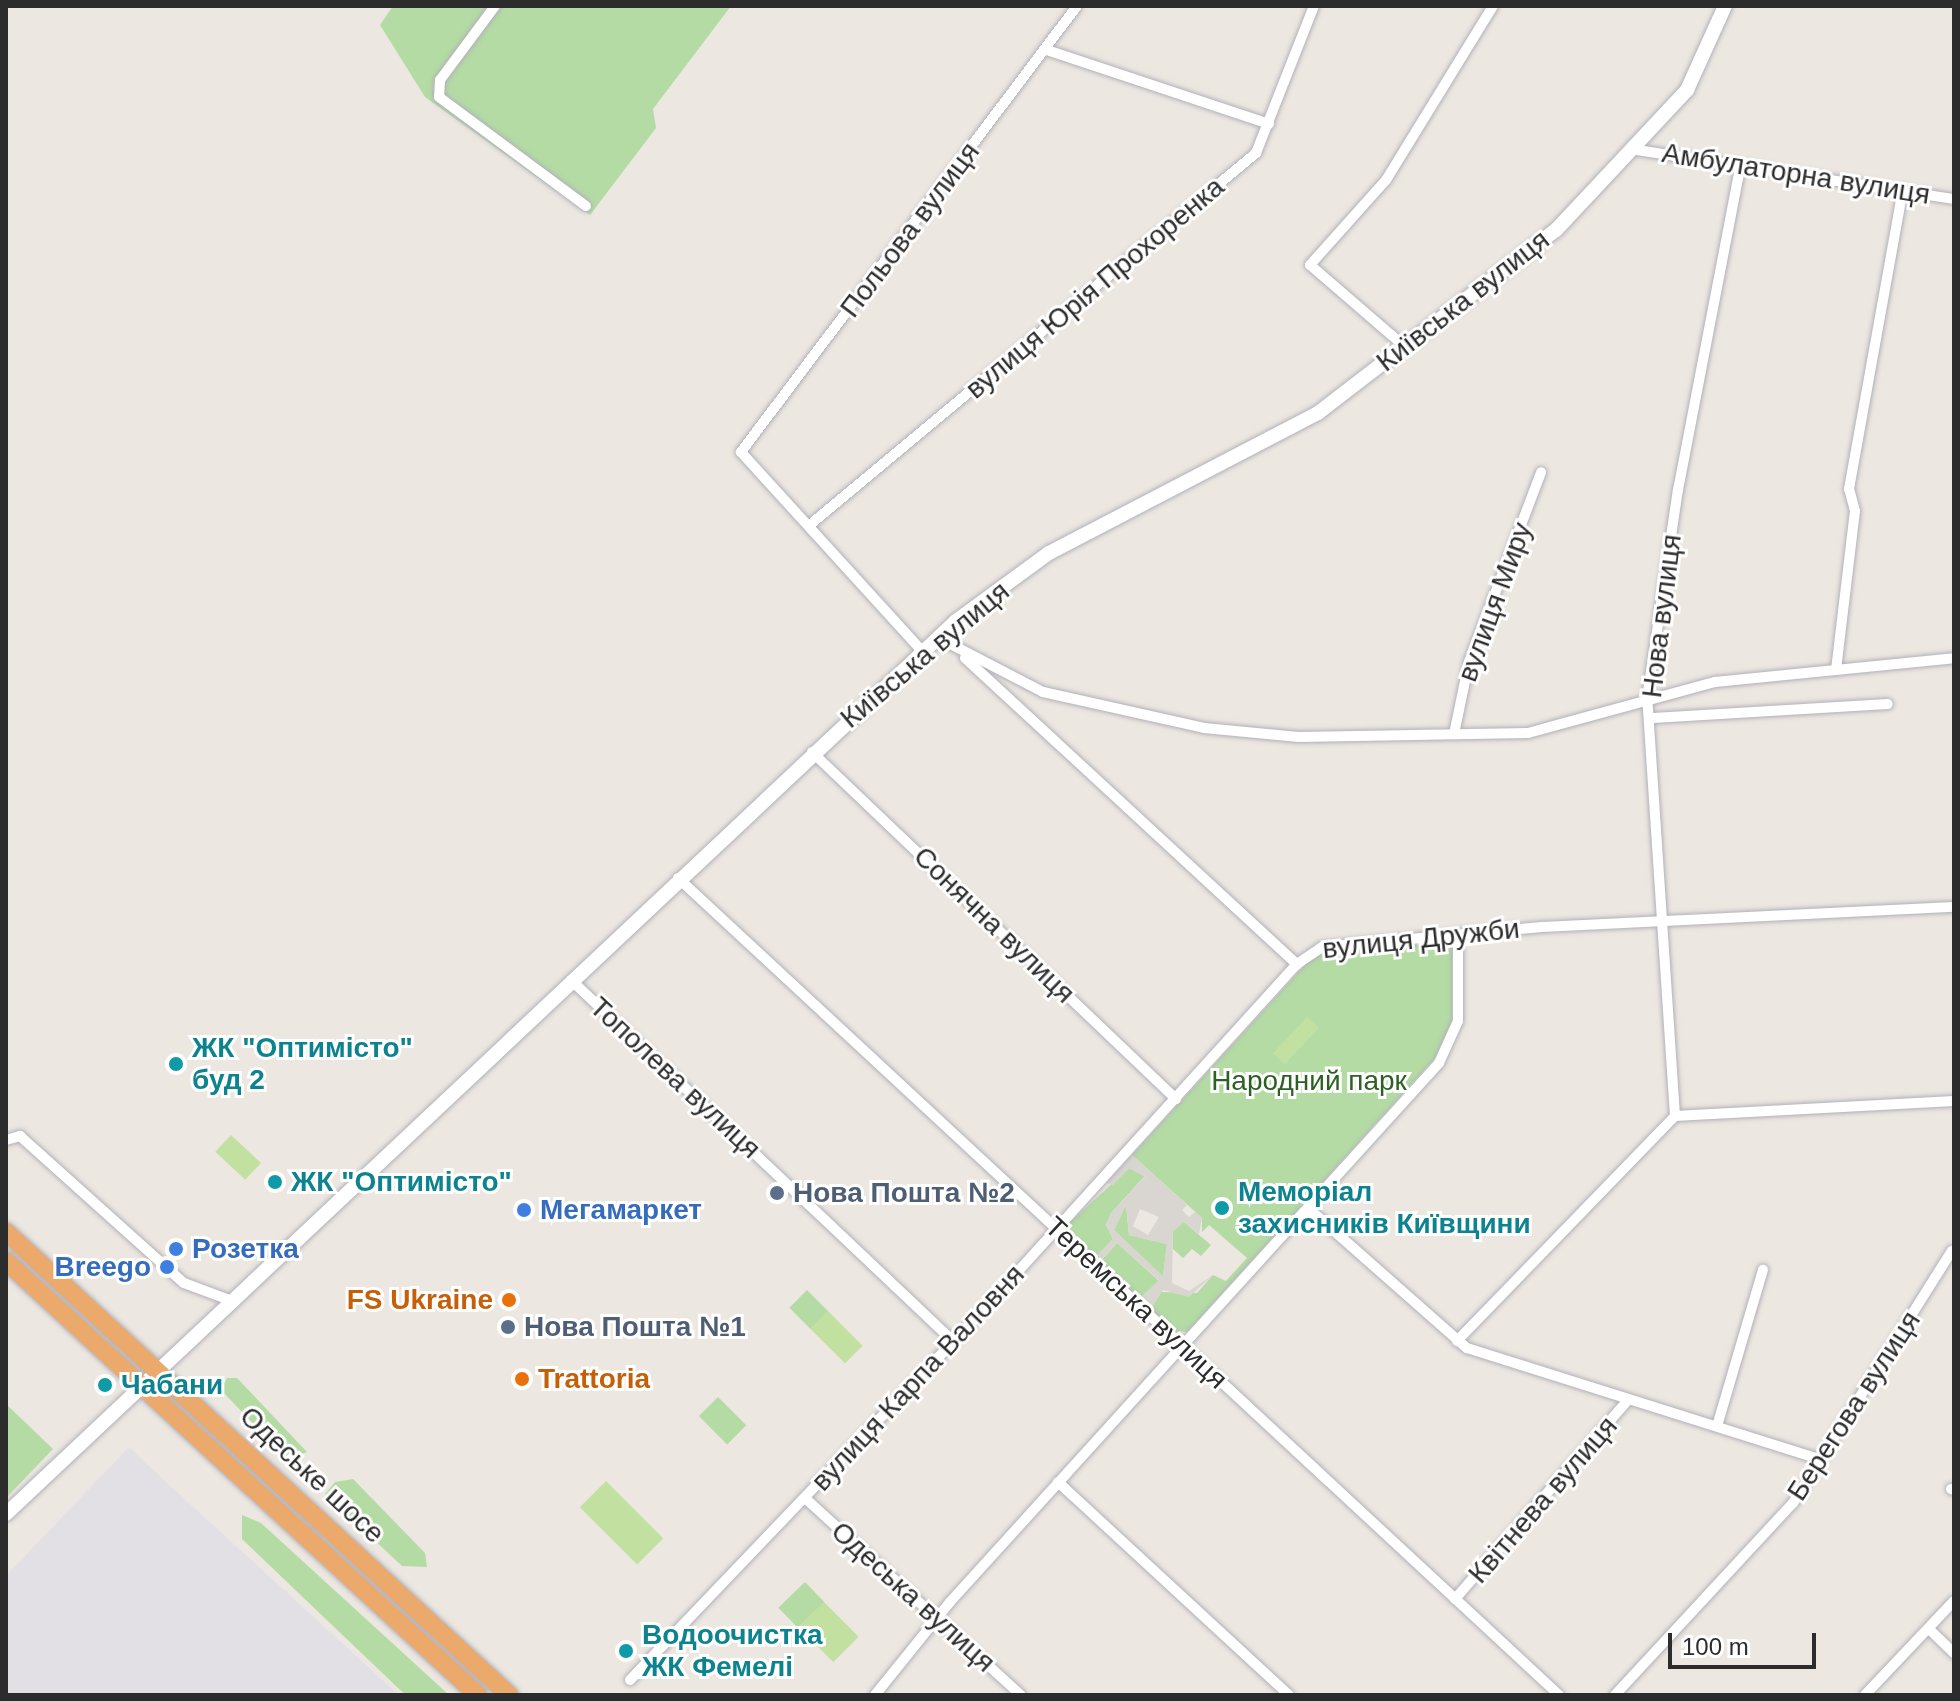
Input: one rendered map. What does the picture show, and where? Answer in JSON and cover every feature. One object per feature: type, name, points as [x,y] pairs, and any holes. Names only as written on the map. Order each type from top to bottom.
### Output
[{"type":"highway","name":"Одеське шосе","points":[[6,1232],[509,1695]]},
{"type":"highway","name":"Одеське шосе","points":[[6,1261],[478,1695]]},
{"type":"street","points":[[495,6],[440,80],[439,97],[586,206]]},
{"type":"street","name":"Польова вулиця","points":[[812,523],[741,452],[1047,50],[1077,6]]},
{"type":"street","name":"вулиця Юрія Прохоренка","points":[[812,523],[1256,153],[1314,6]]},
{"type":"street","points":[[1404,346],[1310,265],[1400,161],[1493,6]]},
{"type":"street","name":"Київська вулиця","points":[[6,1514],[144,1389],[678,878],[937,637],[1049,553],[1278,437],[1556,230],[1637,150],[1699,72],[1725,6]]},
{"type":"street","points":[[1047,50],[1269,124]]},
{"type":"street","name":"Амбулаторна вулиця","points":[[1637,150],[1740,169],[1954,199]]},
{"type":"street","name":"Нова вулиця","points":[[1675,1116],[1653,718],[1647,699],[1678,490],[1740,169]]},
{"type":"street","points":[[1836,670],[1855,511],[1849,489],[1903,190]]},
{"type":"street","name":"вулиця Миру","points":[[1454,734],[1469,662],[1541,472]]},
{"type":"street","points":[[812,523],[922,651]]},
{"type":"street","points":[[937,637],[965,658],[1043,692],[1204,728],[1299,737],[1562,728],[1647,699],[1715,682],[1954,658]]},
{"type":"street","name":"вулиця Дружби","points":[[965,658],[1297,964],[1322,947],[1663,922],[1954,907]]},
{"type":"street","points":[[1653,718],[1888,704]]},
{"type":"street","name":"Сонячна вулиця","points":[[812,752],[1176,1099]]},
{"type":"street","name":"Теремська вулиця","points":[[678,878],[1559,1695]]},
{"type":"street","points":[[875,1695],[1058,1482],[1449,1048],[1458,1021],[1458,936]]},
{"type":"street","name":"вулиця Карпа Валовня","points":[[630,1680],[953,1341],[1297,964]]},
{"type":"street","name":"Тополева вулиця","points":[[571,980],[953,1341]]},
{"type":"street","points":[[1457,1341],[1675,1116],[1954,1101]]},
{"type":"street","points":[[6,1140],[20,1136],[184,1283],[235,1302]]},
{"type":"street","points":[[1308,1208],[1457,1341],[1628,1400],[1820,1459]]},
{"type":"street","name":"Берегова вулиця","points":[[1615,1695],[1793,1503],[1952,1251]]},
{"type":"street","points":[[1717,1426],[1763,1270]]},
{"type":"street","name":"Квітнева вулиця","points":[[1455,1599],[1628,1400]]},
{"type":"street","points":[[1058,1482],[1289,1695]]},
{"type":"street","name":"Одеська вулиця","points":[[805,1498],[925,1615],[939,1618],[1021,1695]]},
{"type":"street","points":[[1865,1695],[1954,1601]]},
{"type":"street","points":[[1929,1629],[1954,1653]]},
{"type":"shaded area","points":[[1132,1155],[1187,1205],[1182,1210],[1189,1217],[1195,1212],[1202,1218],[1199,1234],[1184,1222],[1173,1231],[1172,1283],[1189,1291],[1213,1275],[1189,1297],[1163,1290],[1151,1309],[1139,1299],[1159,1280],[1117,1243],[1099,1262],[1095,1258],[1113,1239],[1106,1224],[1111,1213],[1145,1177],[1129,1168],[1113,1185],[1106,1183]],"holes":[[[1126,1205],[1129,1235],[1167,1244],[1163,1276],[1114,1230]],[[1140,1209],[1159,1217],[1148,1235],[1133,1226]]]},
{"type":"shaded area","points":[[129,1447],[399,1695],[6,1695],[6,1576]]},
{"type":"green space","points":[[393,6],[731,6],[653,109],[656,128],[590,215],[425,97],[380,25]]},
{"type":"green space","name":"Народний парк","points":[[1442,942],[1452,948],[1452,1021],[1435,1058],[1187,1332],[1176,1331],[1151,1309],[1160,1292],[1197,1293],[1213,1275],[1226,1281],[1247,1258],[1209,1225],[1202,1232],[1202,1218],[1132,1155],[1314,955]]},
{"type":"green space","points":[[1307,1017],[1319,1028],[1285,1064],[1273,1054]]},
{"type":"green space","points":[[231,1135],[261,1163],[245,1180],[215,1152]]},
{"type":"green space","points":[[1129,1168],[1145,1176],[1111,1213],[1106,1225],[1113,1239],[1095,1258],[1066,1226]]},
{"type":"green space","points":[[1126,1205],[1129,1235],[1167,1244],[1163,1277],[1114,1230]]},
{"type":"green space","points":[[1184,1222],[1211,1245],[1201,1256],[1192,1249],[1183,1258],[1173,1249],[1173,1231]]},
{"type":"green space","points":[[1117,1243],[1159,1281],[1142,1300],[1100,1262]]},
{"type":"green space","points":[[807,1290],[828,1311],[811,1329],[789,1308]]},
{"type":"green space","points":[[828,1311],[863,1346],[845,1363],[810,1329]]},
{"type":"green space","points":[[227,1378],[237,1378],[307,1452],[287,1459],[221,1390]]},
{"type":"green space","points":[[718,1397],[746,1425],[727,1444],[699,1416]]},
{"type":"green space","points":[[6,1404],[53,1449],[6,1498]]},
{"type":"green space","points":[[353,1479],[425,1553],[427,1567],[402,1566],[325,1494],[335,1482]]},
{"type":"green space","points":[[606,1481],[663,1538],[637,1564],[580,1507]]},
{"type":"green space","points":[[242,1515],[261,1523],[449,1695],[406,1695],[242,1539]]},
{"type":"green space","points":[[805,1582],[824,1602],[798,1628],[778,1608]]},
{"type":"green space","points":[[824,1602],[859,1637],[833,1662],[799,1627]]},
{"type":"place","name":"ЖК \"Оптимісто\" буд 2","points":[[176,1064]]},
{"type":"place","name":"ЖК \"Оптимісто\"","points":[[275,1182]]},
{"type":"place","name":"Нова Пошта №2","points":[[777,1193]]},
{"type":"place","name":"Меморіал захисників Київщини","points":[[1222,1208]]},
{"type":"place","name":"Мегамаркет","points":[[524,1210]]},
{"type":"place","name":"Розетка","points":[[176,1249]]},
{"type":"place","name":"Breego","points":[[167,1267]]},
{"type":"place","name":"FS Ukraine","points":[[509,1300]]},
{"type":"place","name":"Нова Пошта №1","points":[[508,1327]]},
{"type":"place","name":"Trattoria","points":[[522,1379]]},
{"type":"place","name":"Чабани","points":[[105,1385]]},
{"type":"place","name":"Водоочистка ЖК Фемелі","points":[[626,1651]]}]
